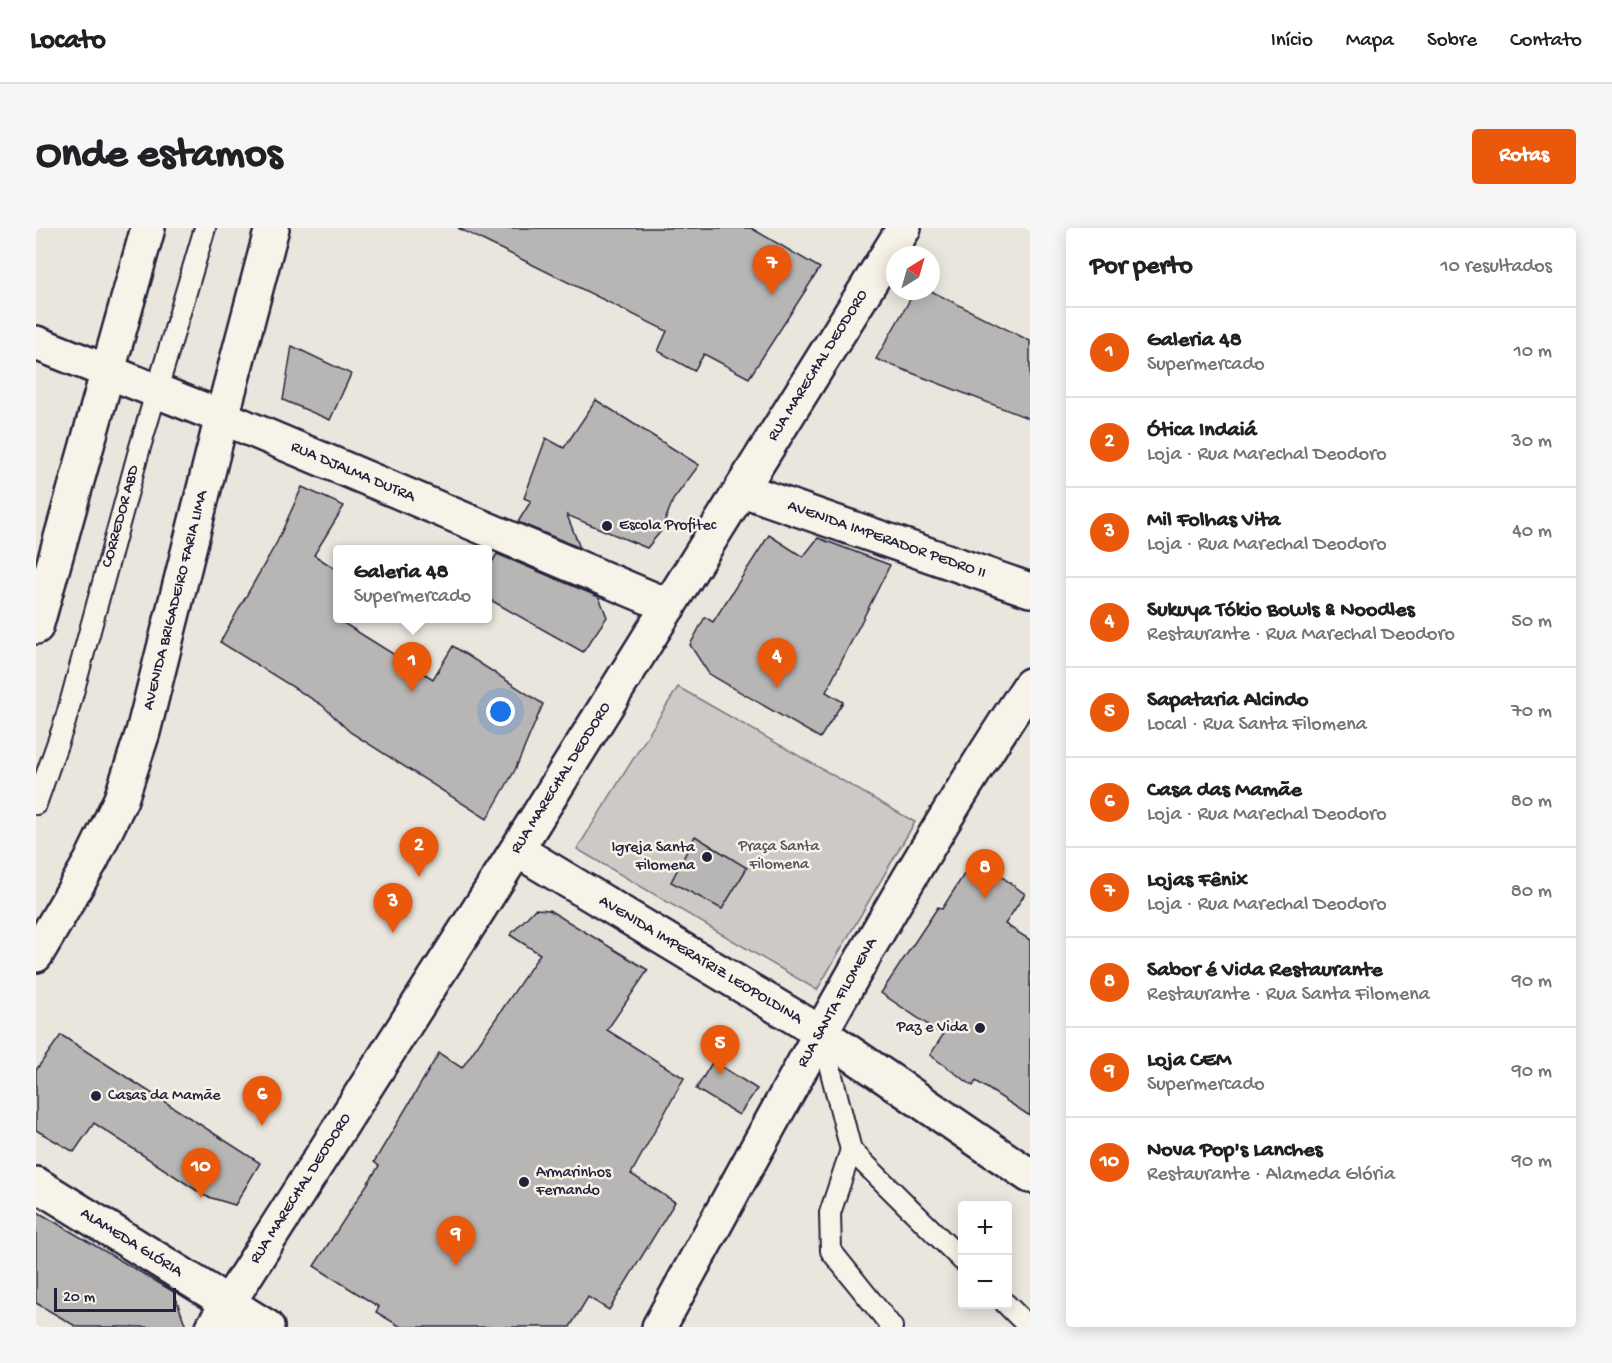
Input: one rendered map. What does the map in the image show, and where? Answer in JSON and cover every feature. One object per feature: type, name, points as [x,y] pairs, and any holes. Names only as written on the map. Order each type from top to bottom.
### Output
[{"type":"street","points":[[36,627],[148,228]]},
{"type":"street","name":"AVENIDA BRIGADEIRO FARIA LIMA","points":[[36,955],[91,861],[121,799],[143,732],[272,228]]},
{"type":"street","name":"RUA MARECHAL DEODORO","points":[[220,1315],[517,850],[904,228]]},
{"type":"street","name":"RUA DJALMA DUTRA","points":[[36,343],[222,417],[669,606]]},
{"type":"street","name":"AVENIDA IMPERADOR PEDRO II","points":[[743,490],[1030,590]]},
{"type":"street","name":"RUA SANTA FILOMENA","points":[[658,1327],[820,1033],[983,756],[1030,685]]},
{"type":"street","name":"AVENIDA IMPERATRIZ LEOPOLDINA","points":[[517,850],[820,1033],[1030,1176]]},
{"type":"street","name":"ALAMEDA GLÓRIA","points":[[36,1184],[220,1315],[267,1327]]},
{"type":"lane","name":"CORREDOR ABD","points":[[36,804],[65,722],[156,391],[205,228]]},
{"type":"lane","points":[[820,1033],[851,1150],[958,1256]]},
{"type":"lane","points":[[851,1150],[831,1213],[831,1251],[892,1327]]},
{"type":"lane","points":[[1010,1309],[1029,1327]]},
{"type":"green space","name":"Praça Santa Filomena","points":[[678,687],[915,822],[817,990],[577,849]]},
{"type":"building","points":[[458,228],[751,228],[820,268],[749,378],[704,354],[694,371],[658,351],[667,331]]},
{"type":"building","points":[[940,296],[1030,341],[1030,419],[876,359],[910,300],[940,300]]},
{"type":"building","points":[[292,346],[351,374],[330,420],[283,400]]},
{"type":"building","points":[[596,400],[699,465],[673,500],[661,531],[647,548],[567,515],[580,548],[518,522],[531,501],[524,498],[546,438],[564,448]]},
{"type":"building","points":[[302,487],[344,506],[314,555],[333,567],[333,623],[343,623],[433,679],[453,646],[543,704],[515,770],[487,819],[350,732],[322,705],[220,642],[277,542]]},
{"type":"building","points":[[769,535],[803,557],[818,538],[890,565],[826,692],[843,702],[820,738],[709,674],[690,645],[705,617],[713,622]]},
{"type":"building","points":[[497,554],[599,597],[607,617],[583,652],[492,601],[492,562]]},
{"type":"building","name":"Igreja Santa Filomena","points":[[695,836],[747,868],[722,909],[671,882]]},
{"type":"building","points":[[975,857],[1025,894],[1005,924],[1030,940],[1030,1116],[976,1081],[973,1086],[930,1055],[943,1035],[881,993],[938,907],[942,909]]},
{"type":"building","points":[[535,909],[549,910],[648,970],[607,1030],[684,1078],[631,1174],[675,1202],[609,1310],[588,1297],[570,1327],[401,1327],[376,1312],[379,1307],[314,1266],[379,1166],[374,1162],[439,1053],[462,1068],[540,954],[510,935]]},
{"type":"building","name":"Casas da Mamãe","points":[[61,1035],[260,1163],[235,1205],[205,1196],[94,1123],[74,1152],[36,1130],[36,1070]]},
{"type":"building","points":[[713,1061],[757,1089],[739,1115],[696,1089]]},
{"type":"building","points":[[36,1211],[174,1292],[186,1327],[77,1327],[36,1303]]},
{"type":"place","name":"Lojas Fênix","points":[[772,295]]},
{"type":"place","name":"Escola Profitec","points":[[607,526]]},
{"type":"place","name":"Sukuya Tókio Bowls & Noodles","points":[[777,688]]},
{"type":"place","name":"Galeria 48","points":[[412,692]]},
{"type":"place","name":"Igreja Santa Filomena","points":[[707,857]]},
{"type":"place","name":"Ótica Indaiá","points":[[419,877]]},
{"type":"place","name":"Sabor é Vida Restaurante","points":[[985,899]]},
{"type":"place","name":"Mil Folhas Vita","points":[[393,933]]},
{"type":"place","name":"Paz e Vida","points":[[980,1028]]},
{"type":"place","name":"Sapataria Alcindo","points":[[720,1075]]},
{"type":"place","name":"Casas da Mamãe","points":[[96,1096]]},
{"type":"place","name":"Casa das Mamãe","points":[[262,1126]]},
{"type":"place","name":"Armarinhos Fernando","points":[[524,1182]]},
{"type":"place","name":"Nova Pop's Lanches","points":[[201,1198]]},
{"type":"place","name":"Loja CEM","points":[[456,1266]]}]
